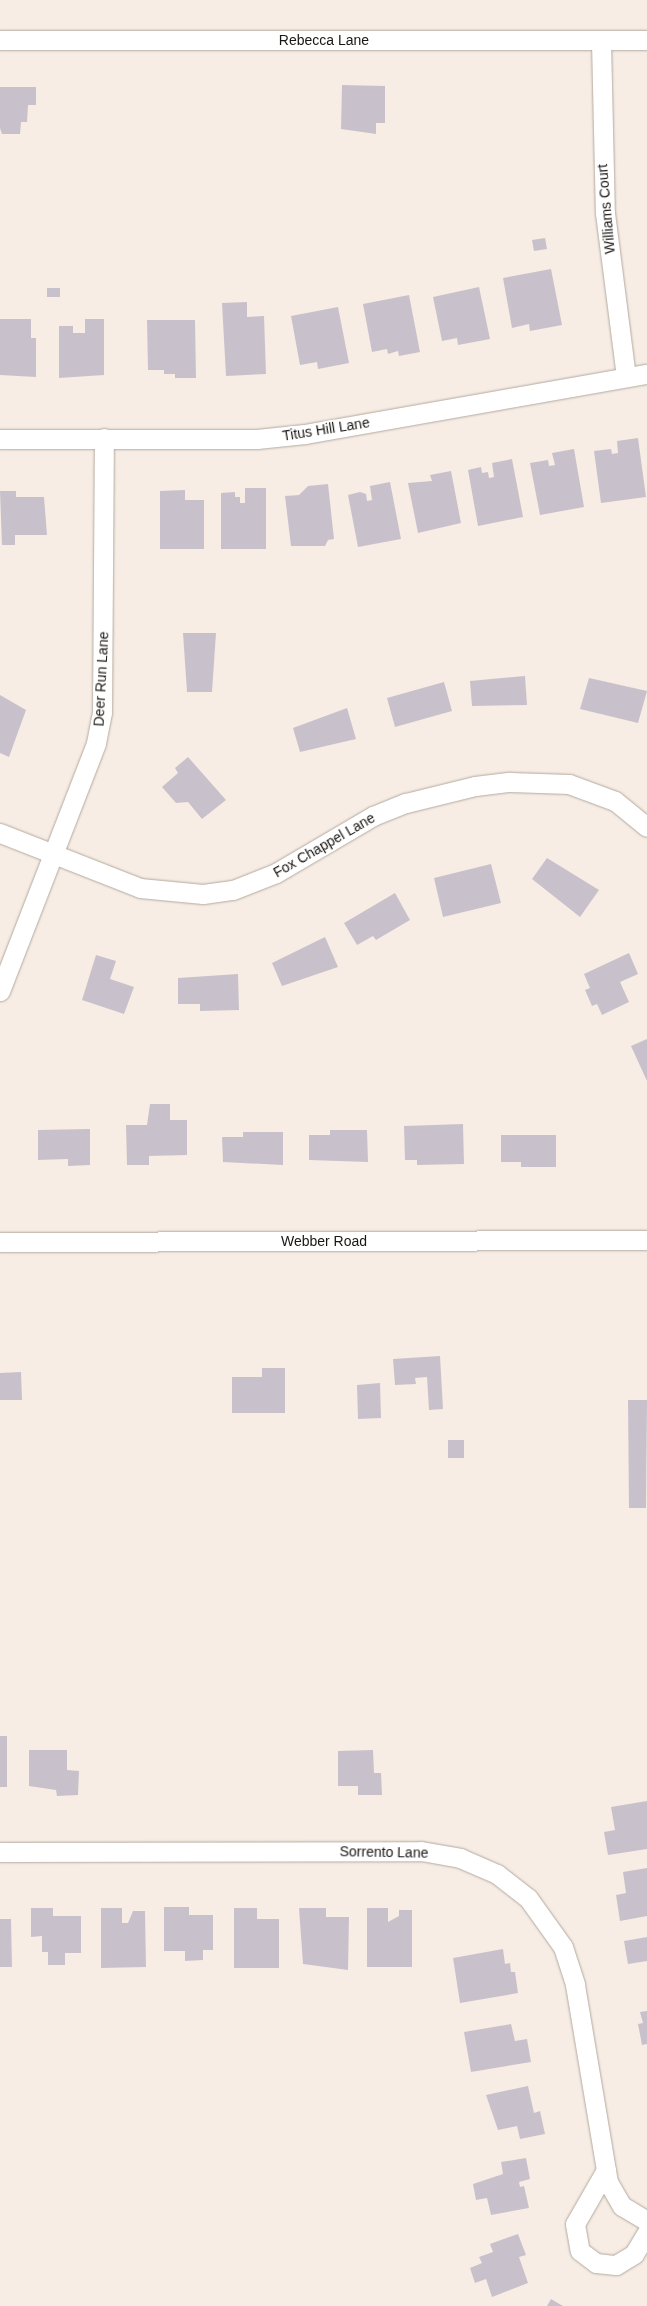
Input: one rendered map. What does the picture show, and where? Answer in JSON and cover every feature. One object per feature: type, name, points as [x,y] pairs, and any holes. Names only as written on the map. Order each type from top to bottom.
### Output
[{"type":"street","name":"Rebecca Lane","points":[[0,40],[647,40]]},
{"type":"street","name":"Williams Court","points":[[601,40],[605,213],[626,377]]},
{"type":"street","name":"Titus Hill Lane","points":[[0,439],[257,439],[305,434],[647,374]]},
{"type":"street","name":"Deer Run Lane","points":[[0,992],[96,743],[102,713],[104,438]]},
{"type":"street","name":"Fox Chappel Lane","points":[[0,832],[140,888],[173,894],[233,890],[276,873],[341,832],[406,803],[457,790],[510,782],[569,784],[593,791],[616,802],[647,827]]},
{"type":"street","name":"Webber Road","points":[[0,1242],[647,1240]]},
{"type":"street","name":"Sorrento Lane","points":[[0,1852],[421,1851],[460,1858],[497,1874],[542,1913],[570,1966],[606,2170],[618,2201],[647,2221]]},
{"type":"street","points":[[606,2170],[576,2220],[578,2248],[592,2262],[616,2264],[634,2254],[647,2232]]},
{"type":"building","points":[[342,85],[385,86],[385,123],[376,123],[376,134],[341,129]]},
{"type":"building","points":[[0,87],[36,87],[36,105],[28,105],[27,122],[21,122],[20,134],[2,134],[0,128]]},
{"type":"building","points":[[545,238],[547,249],[534,251],[532,240]]},
{"type":"building","points":[[551,269],[562,325],[530,331],[529,324],[512,328],[503,278]]},
{"type":"building","points":[[479,287],[490,339],[458,345],[457,338],[442,341],[433,297]]},
{"type":"building","points":[[47,288],[60,288],[60,297],[47,297]]},
{"type":"building","points":[[409,295],[420,352],[399,356],[398,351],[388,354],[387,349],[372,352],[363,304]]},
{"type":"building","points":[[247,302],[247,317],[264,316],[266,374],[226,376],[222,303]]},
{"type":"building","points":[[338,307],[349,363],[318,369],[317,362],[300,365],[291,316]]},
{"type":"building","points":[[0,319],[31,319],[31,338],[36,338],[36,377],[0,375]]},
{"type":"building","points":[[85,319],[104,319],[104,375],[59,378],[59,326],[73,326],[73,333],[85,333]]},
{"type":"building","points":[[147,320],[195,320],[196,378],[175,378],[175,374],[164,374],[164,370],[148,370]]},
{"type":"building","points":[[638,438],[646,497],[601,503],[594,451],[611,449],[612,454],[618,453],[617,441]]},
{"type":"building","points":[[574,449],[584,507],[540,515],[530,463],[548,460],[549,466],[555,465],[552,453]]},
{"type":"building","points":[[512,459],[523,517],[478,526],[468,470],[481,467],[482,473],[488,472],[489,478],[494,477],[492,463]]},
{"type":"building","points":[[451,471],[461,523],[418,533],[408,483],[432,481],[430,475]]},
{"type":"building","points":[[390,482],[401,539],[358,547],[348,495],[360,492],[366,494],[367,501],[372,500],[370,486]]},
{"type":"building","points":[[328,484],[334,539],[328,540],[325,546],[291,546],[285,496],[299,495],[308,486]]},
{"type":"building","points":[[245,488],[266,488],[266,549],[221,549],[221,493],[235,492],[235,497],[240,497],[240,503],[245,503]]},
{"type":"building","points":[[185,490],[185,500],[204,500],[204,549],[160,549],[160,491]]},
{"type":"building","points":[[0,491],[16,491],[16,497],[44,497],[47,535],[15,535],[15,545],[2,545]]},
{"type":"building","points":[[183,633],[216,633],[212,692],[187,692]]},
{"type":"building","points":[[525,676],[527,705],[472,706],[470,681]]},
{"type":"building","points":[[589,678],[647,691],[638,723],[580,709]]},
{"type":"building","points":[[444,682],[452,711],[395,727],[387,698]]},
{"type":"building","points":[[0,695],[26,710],[9,757],[0,753]]},
{"type":"building","points":[[347,708],[356,739],[300,752],[293,728]]},
{"type":"building","points":[[188,757],[226,800],[202,819],[188,802],[176,803],[162,787],[178,773],[175,768]]},
{"type":"building","points":[[547,858],[599,890],[580,917],[532,879]]},
{"type":"building","points":[[491,864],[501,903],[443,917],[434,878]]},
{"type":"building","points":[[395,893],[410,920],[376,940],[373,936],[357,945],[344,923]]},
{"type":"building","points":[[325,937],[338,967],[282,986],[272,963]]},
{"type":"building","points":[[629,953],[638,974],[620,982],[629,1002],[602,1015],[597,1004],[592,1006],[585,990],[590,988],[584,974]]},
{"type":"building","points":[[96,955],[116,961],[110,979],[134,987],[124,1014],[82,1000]]},
{"type":"building","points":[[238,974],[239,1010],[200,1011],[200,1004],[178,1004],[178,978]]},
{"type":"building","points":[[647,1039],[647,1081],[631,1046]]},
{"type":"building","points":[[150,1104],[170,1104],[170,1120],[187,1120],[187,1155],[149,1156],[149,1165],[127,1165],[126,1125],[147,1125]]},
{"type":"building","points":[[463,1124],[464,1164],[417,1165],[417,1160],[405,1160],[404,1126]]},
{"type":"building","points":[[90,1129],[90,1165],[68,1166],[68,1159],[38,1160],[38,1130]]},
{"type":"building","points":[[330,1130],[367,1130],[368,1162],[309,1160],[309,1135],[330,1135]]},
{"type":"building","points":[[243,1132],[283,1132],[283,1165],[223,1162],[222,1137],[243,1137]]},
{"type":"building","points":[[501,1135],[556,1135],[556,1167],[521,1167],[521,1162],[501,1162]]},
{"type":"building","points":[[440,1356],[443,1409],[429,1410],[427,1377],[415,1378],[416,1384],[395,1385],[393,1359]]},
{"type":"building","points":[[262,1368],[285,1368],[285,1413],[232,1413],[232,1377],[262,1377]]},
{"type":"building","points":[[21,1372],[22,1400],[0,1400],[0,1373]]},
{"type":"building","points":[[380,1383],[381,1418],[358,1419],[357,1385]]},
{"type":"building","points":[[628,1400],[647,1400],[646,1508],[629,1508]]},
{"type":"building","points":[[448,1440],[464,1440],[464,1458],[448,1458]]},
{"type":"building","points":[[0,1736],[7,1736],[7,1787],[0,1787]]},
{"type":"building","points":[[29,1750],[67,1750],[67,1770],[79,1771],[78,1795],[57,1796],[56,1790],[29,1786]]},
{"type":"building","points":[[373,1750],[374,1773],[381,1773],[382,1795],[358,1795],[358,1786],[338,1786],[338,1751]]},
{"type":"building","points":[[647,1801],[647,1849],[608,1855],[604,1832],[615,1830],[611,1807]]},
{"type":"building","points":[[647,1868],[647,1916],[620,1921],[616,1895],[626,1893],[623,1872]]},
{"type":"building","points":[[164,1907],[189,1907],[189,1915],[213,1915],[213,1950],[203,1950],[203,1960],[185,1961],[185,1951],[164,1951]]},
{"type":"building","points":[[31,1908],[53,1908],[53,1916],[81,1916],[81,1953],[65,1953],[65,1965],[48,1965],[48,1952],[42,1952],[42,1936],[31,1937]]},
{"type":"building","points":[[101,1908],[122,1908],[122,1923],[128,1923],[133,1911],[145,1911],[146,1967],[101,1968]]},
{"type":"building","points":[[234,1908],[257,1908],[257,1919],[279,1919],[279,1968],[234,1968]]},
{"type":"building","points":[[299,1908],[326,1908],[326,1917],[349,1917],[348,1970],[303,1964]]},
{"type":"building","points":[[367,1908],[388,1908],[388,1922],[399,1916],[399,1910],[412,1910],[412,1967],[367,1967]]},
{"type":"building","points":[[0,1919],[11,1919],[12,1967],[0,1967]]},
{"type":"building","points":[[647,1937],[647,1961],[628,1964],[624,1941]]},
{"type":"building","points":[[503,1949],[505,1964],[510,1963],[511,1972],[515,1972],[518,1993],[460,2003],[453,1958]]},
{"type":"building","points":[[647,2011],[647,2044],[642,2045],[638,2024],[643,2023],[640,2012]]},
{"type":"building","points":[[511,2024],[515,2041],[527,2039],[531,2062],[471,2072],[464,2032]]},
{"type":"building","points":[[528,2086],[534,2113],[540,2111],[545,2134],[520,2139],[517,2126],[498,2130],[486,2095]]},
{"type":"building","points":[[526,2158],[530,2179],[519,2182],[520,2187],[524,2186],[529,2208],[491,2215],[487,2198],[476,2200],[473,2184],[503,2174],[501,2162]]},
{"type":"building","points":[[518,2234],[526,2255],[519,2257],[528,2283],[492,2297],[486,2279],[475,2283],[470,2268],[482,2263],[479,2257],[493,2252],[490,2244]]},
{"type":"building","points":[[551,2299],[563,2306],[547,2306]]}]
